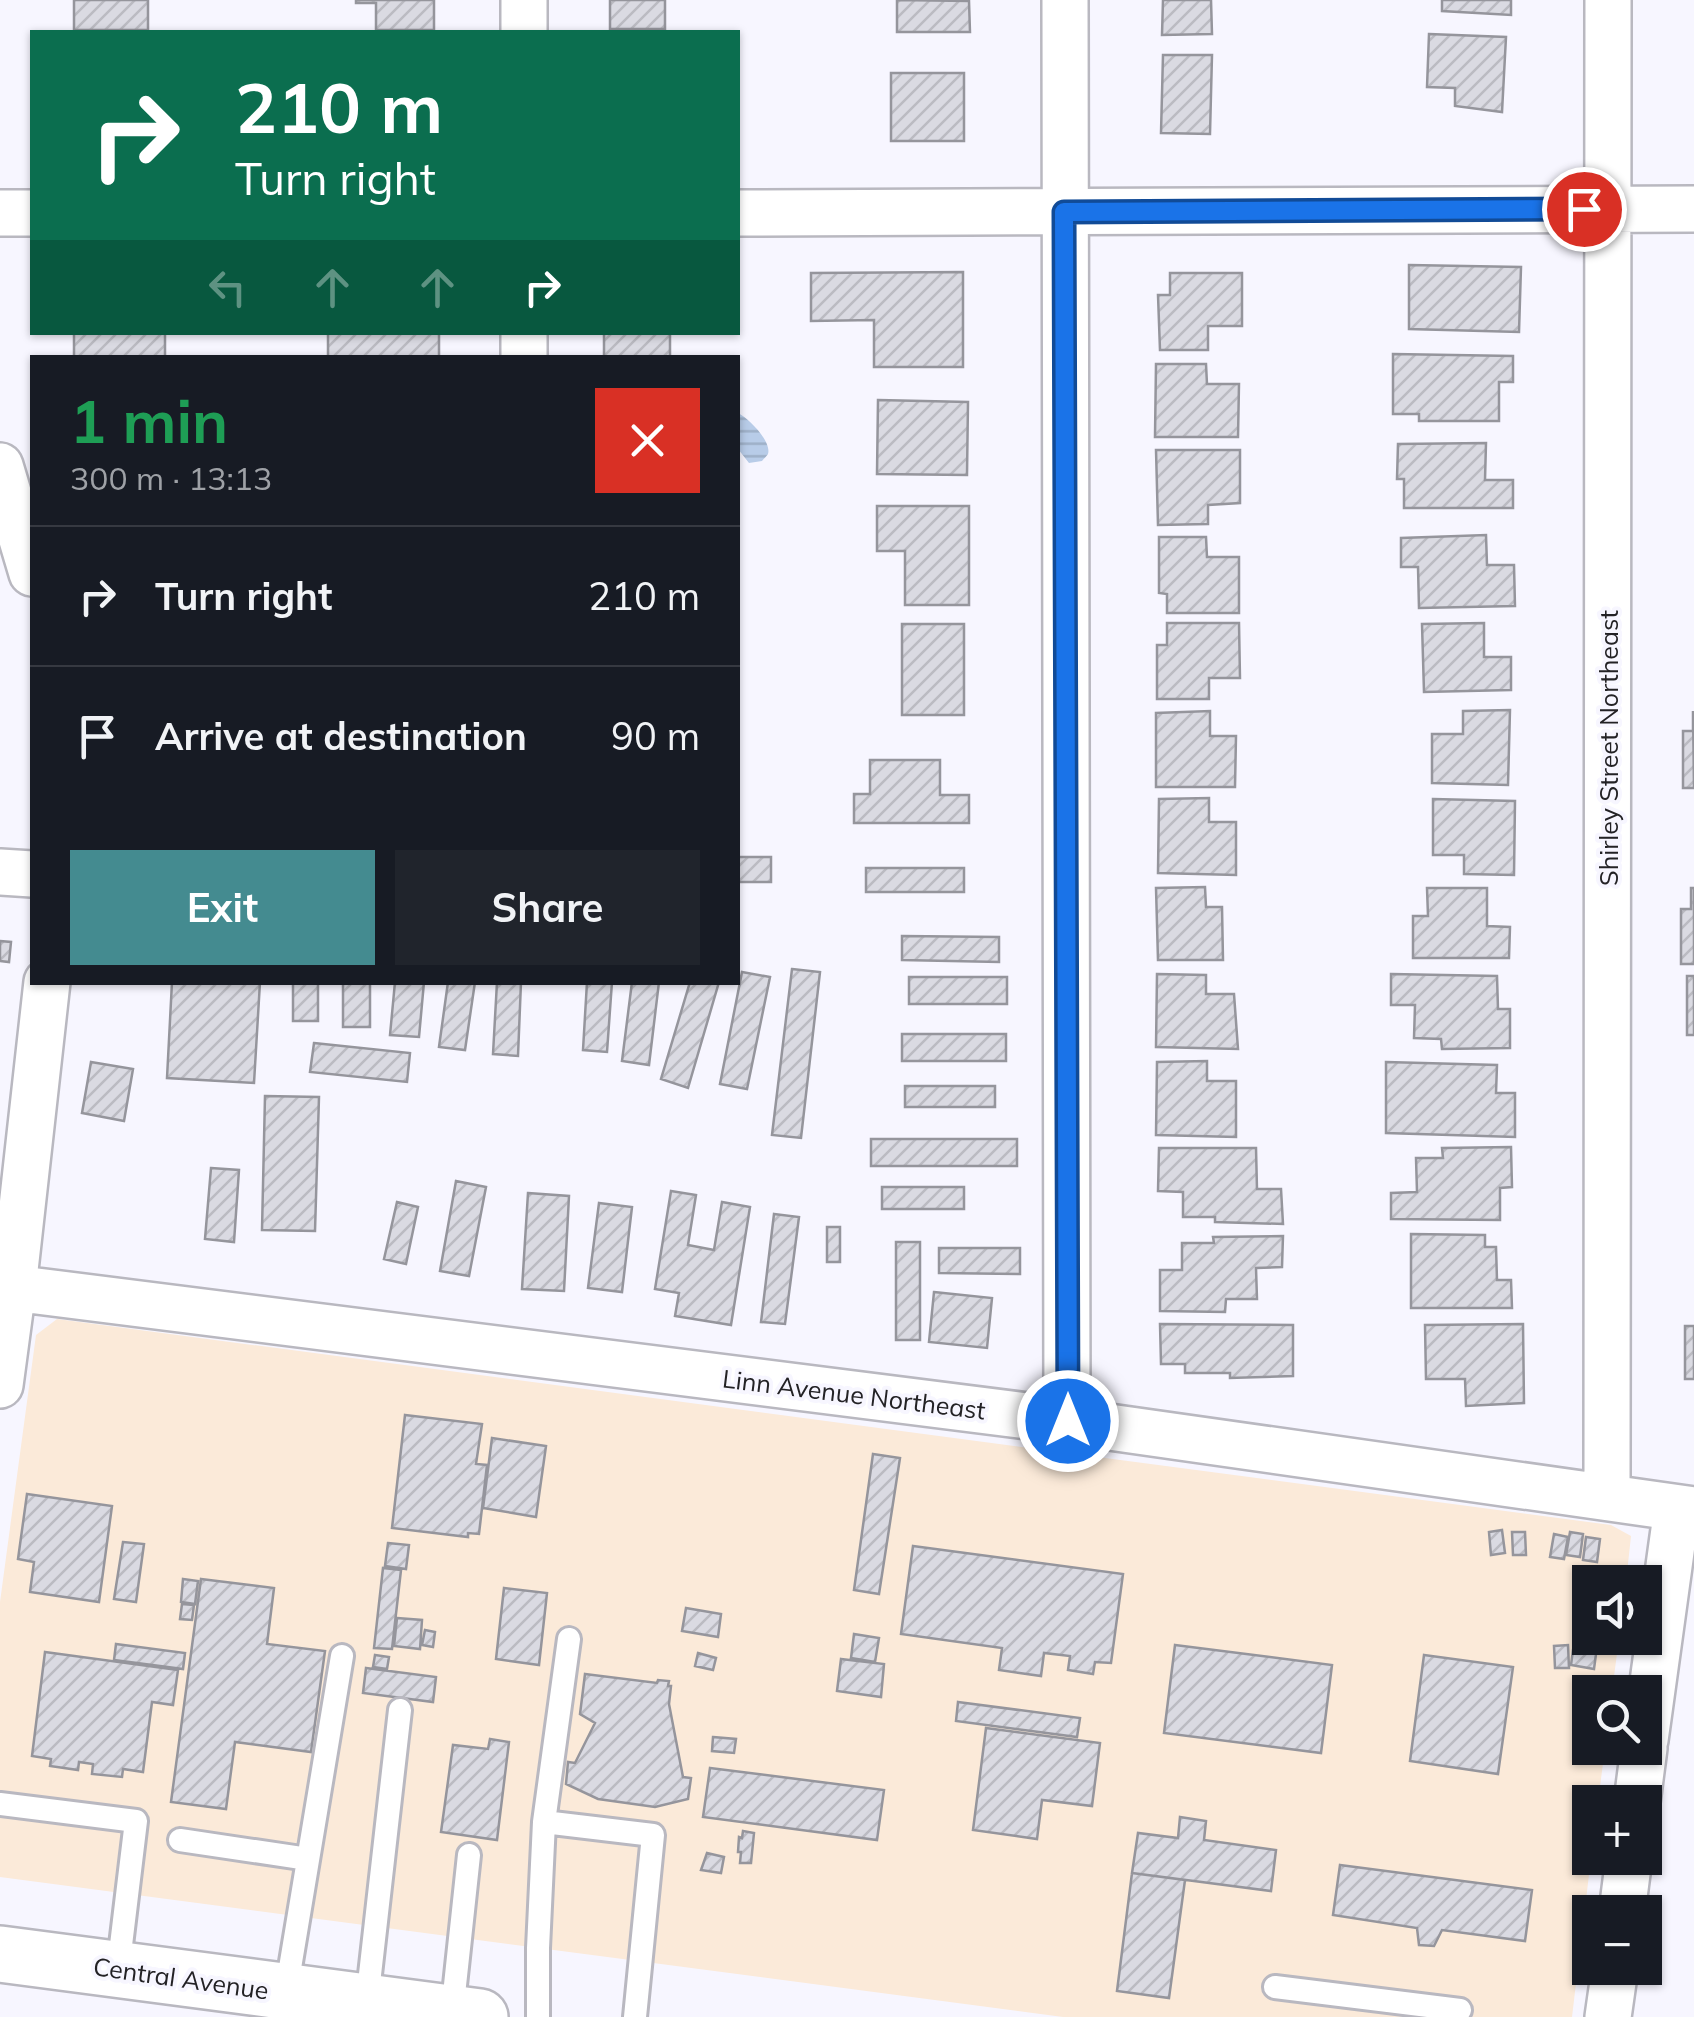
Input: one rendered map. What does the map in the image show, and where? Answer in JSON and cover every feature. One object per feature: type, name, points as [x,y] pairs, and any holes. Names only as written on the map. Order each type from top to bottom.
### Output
[{"type":"main road","name":"Central Avenue","points":[[0,1954],[466,2015]]},
{"type":"street","points":[[524,0],[524,30]]},
{"type":"street","points":[[1065,0],[1068,1421]]},
{"type":"street","name":"Shirley Street Northeast","points":[[1608,0],[1608,1497]]},
{"type":"street","points":[[740,213],[1694,209]]},
{"type":"street","points":[[0,212],[30,212]]},
{"type":"street","points":[[0,466],[30,566]]},
{"type":"street","points":[[0,872],[30,874]]},
{"type":"street","points":[[0,1385],[47,985]]},
{"type":"street","name":"Linn Avenue Northeast","points":[[13,1288],[1068,1421],[1686,1508]]},
{"type":"street","points":[[1656,1675],[1686,1508]]},
{"type":"street","points":[[1608,2017],[1612,1985]]},
{"type":"lane","points":[[538,2017],[544,1822],[569,1639]]},
{"type":"lane","points":[[286,1992],[342,1656]]},
{"type":"lane","points":[[368,2001],[400,1710]]},
{"type":"lane","points":[[0,1804],[136,1821],[118,1970]]},
{"type":"lane","points":[[544,1822],[653,1835],[635,2017]]},
{"type":"lane","points":[[180,1840],[308,1860]]},
{"type":"lane","points":[[466,2015],[470,1855]]},
{"type":"lane","points":[[1275,1988],[1460,2010]]},
{"type":"shaded area","points":[[57,1319],[1611,1525],[1631,1536],[1628,1565],[1572,1565],[1572,1655],[1617,1655],[1614,1675],[1572,1675],[1572,1765],[1603,1765],[1600,1785],[1572,1785],[1572,1875],[1589,1875],[1587,1895],[1572,1895],[1572,1985],[1576,1985],[1572,2017],[1063,2017],[0,1877],[0,1602],[36,1335]]},
{"type":"water","points":[[740,414],[763,436],[768,449],[762,461],[749,463],[740,452]]},
{"type":"building","points":[[74,0],[148,0],[148,30],[74,30]]},
{"type":"building","points":[[356,0],[434,0],[434,30],[376,30],[376,3]]},
{"type":"building","points":[[610,0],[665,0],[665,29],[610,29]]},
{"type":"building","points":[[897,0],[969,1],[970,32],[897,32]]},
{"type":"building","points":[[1163,0],[1211,0],[1212,34],[1162,35]]},
{"type":"building","points":[[1442,0],[1511,0],[1511,15],[1442,11]]},
{"type":"building","points":[[1429,34],[1506,37],[1502,112],[1455,106],[1455,88],[1427,87]]},
{"type":"building","points":[[1163,55],[1212,55],[1210,134],[1161,133]]},
{"type":"building","points":[[891,73],[964,73],[964,141],[891,141]]},
{"type":"building","points":[[1409,265],[1521,267],[1519,332],[1409,329]]},
{"type":"building","points":[[963,272],[963,367],[874,367],[874,320],[811,321],[811,273]]},
{"type":"building","points":[[1170,273],[1242,273],[1242,326],[1208,326],[1208,350],[1160,350],[1158,295],[1170,295]]},
{"type":"building","points":[[74,335],[165,335],[165,355],[74,355]]},
{"type":"building","points":[[328,335],[439,335],[439,355],[328,355]]},
{"type":"building","points":[[604,335],[670,335],[670,355],[604,355]]},
{"type":"building","points":[[1393,354],[1513,356],[1513,382],[1499,382],[1499,421],[1419,421],[1419,414],[1393,414]]},
{"type":"building","points":[[1156,364],[1206,364],[1207,384],[1239,384],[1238,437],[1155,437]]},
{"type":"building","points":[[878,400],[968,402],[967,475],[877,474]]},
{"type":"building","points":[[1486,443],[1485,480],[1513,480],[1513,508],[1404,508],[1404,479],[1397,479],[1398,444]]},
{"type":"building","points":[[1156,450],[1240,450],[1240,503],[1208,505],[1208,524],[1158,525]]},
{"type":"building","points":[[877,506],[969,506],[969,605],[905,605],[905,551],[877,551]]},
{"type":"building","points":[[1486,535],[1487,565],[1514,565],[1515,606],[1419,608],[1418,567],[1401,567],[1401,538]]},
{"type":"building","points":[[1159,537],[1206,537],[1207,557],[1239,557],[1239,613],[1167,613],[1167,594],[1159,593]]},
{"type":"building","points":[[1167,623],[1239,623],[1240,678],[1209,678],[1209,699],[1157,699],[1157,645],[1167,645]]},
{"type":"building","points":[[1484,623],[1484,657],[1511,657],[1511,690],[1424,692],[1422,624]]},
{"type":"building","points":[[902,624],[964,624],[964,715],[902,715]]},
{"type":"building","points":[[1510,710],[1508,785],[1432,783],[1432,734],[1463,734],[1463,711]]},
{"type":"building","points":[[1210,711],[1210,736],[1236,736],[1235,787],[1156,787],[1156,713]]},
{"type":"building","points":[[1693,711],[1694,788],[1683,788],[1683,731],[1693,731]]},
{"type":"building","points":[[870,760],[940,760],[940,795],[969,795],[969,823],[854,823],[854,794],[870,794]]},
{"type":"building","points":[[1209,798],[1209,822],[1236,822],[1236,875],[1158,873],[1159,799]]},
{"type":"building","points":[[1433,799],[1515,801],[1514,875],[1464,874],[1464,855],[1433,855]]},
{"type":"building","points":[[740,857],[771,857],[771,882],[740,882]]},
{"type":"building","points":[[866,868],[964,868],[964,892],[866,892]]},
{"type":"building","points":[[1205,887],[1206,907],[1222,907],[1223,960],[1158,960],[1156,888]]},
{"type":"building","points":[[1427,888],[1487,888],[1487,926],[1510,927],[1509,958],[1413,958],[1413,916],[1428,916]]},
{"type":"building","points":[[1691,888],[1694,964],[1681,964],[1681,909],[1691,909]]},
{"type":"building","points":[[902,936],[999,937],[999,962],[902,960]]},
{"type":"building","points":[[0,941],[11,942],[9,962],[0,961]]},
{"type":"building","points":[[792,969],[820,972],[801,1138],[772,1135]]},
{"type":"building","points":[[742,972],[770,977],[747,1089],[720,1084]]},
{"type":"building","points":[[1157,974],[1206,975],[1206,994],[1234,994],[1238,1049],[1156,1047]]},
{"type":"building","points":[[1391,974],[1497,976],[1498,1009],[1510,1009],[1510,1048],[1442,1049],[1441,1039],[1414,1038],[1415,1005],[1391,1005]]},
{"type":"building","points":[[1687,976],[1694,976],[1694,1035],[1687,1035]]},
{"type":"building","points":[[909,977],[1007,977],[1007,1004],[909,1004]]},
{"type":"building","points":[[172,985],[260,985],[254,1083],[167,1078]]},
{"type":"building","points":[[293,985],[318,985],[318,1021],[293,1021]]},
{"type":"building","points":[[343,985],[370,985],[370,1027],[343,1027]]},
{"type":"building","points":[[395,985],[424,985],[419,1037],[390,1035]]},
{"type":"building","points":[[448,985],[475,985],[465,1050],[439,1047]]},
{"type":"building","points":[[497,985],[521,985],[518,1056],[493,1054]]},
{"type":"building","points":[[587,985],[612,985],[607,1052],[583,1050]]},
{"type":"building","points":[[632,985],[659,985],[649,1065],[622,1061]]},
{"type":"building","points":[[689,985],[718,985],[688,1088],[661,1079]]},
{"type":"building","points":[[902,1034],[1006,1034],[1006,1061],[902,1061]]},
{"type":"building","points":[[314,1043],[410,1053],[407,1082],[310,1072]]},
{"type":"building","points":[[1207,1061],[1207,1081],[1236,1081],[1236,1137],[1156,1135],[1157,1062]]},
{"type":"building","points":[[91,1062],[133,1069],[124,1121],[82,1113]]},
{"type":"building","points":[[1386,1062],[1497,1065],[1496,1093],[1515,1093],[1515,1137],[1386,1133]]},
{"type":"building","points":[[905,1086],[995,1086],[995,1107],[905,1107]]},
{"type":"building","points":[[265,1096],[319,1097],[315,1231],[262,1230]]},
{"type":"building","points":[[871,1139],[1017,1139],[1017,1166],[871,1166]]},
{"type":"building","points":[[1511,1147],[1512,1187],[1500,1188],[1500,1220],[1391,1219],[1391,1193],[1417,1192],[1416,1158],[1443,1158],[1442,1148]]},
{"type":"building","points":[[1159,1148],[1256,1148],[1257,1189],[1281,1189],[1283,1224],[1183,1217],[1183,1192],[1158,1191]]},
{"type":"building","points":[[211,1168],[239,1170],[234,1242],[205,1239]]},
{"type":"building","points":[[456,1181],[486,1187],[469,1276],[440,1271]]},
{"type":"building","points":[[882,1187],[964,1187],[964,1209],[882,1209]]},
{"type":"building","points":[[671,1191],[696,1195],[688,1245],[714,1250],[722,1202],[750,1207],[731,1325],[675,1316],[679,1293],[655,1289]]},
{"type":"building","points":[[528,1193],[569,1196],[564,1291],[522,1289]]},
{"type":"building","points":[[397,1202],[418,1207],[406,1264],[384,1259]]},
{"type":"building","points":[[599,1203],[632,1207],[622,1292],[588,1288]]},
{"type":"building","points":[[774,1214],[799,1217],[785,1324],[761,1322]]},
{"type":"building","points":[[827,1227],[840,1227],[840,1262],[827,1262]]},
{"type":"building","points":[[1411,1234],[1485,1235],[1485,1247],[1496,1247],[1497,1280],[1511,1280],[1512,1308],[1411,1308]]},
{"type":"building","points":[[1283,1236],[1282,1267],[1256,1268],[1257,1299],[1226,1299],[1225,1312],[1160,1311],[1160,1270],[1182,1270],[1182,1243],[1214,1243],[1213,1237]]},
{"type":"building","points":[[896,1242],[920,1242],[920,1340],[896,1340]]},
{"type":"building","points":[[939,1248],[1020,1248],[1020,1274],[939,1273]]},
{"type":"building","points":[[934,1292],[992,1298],[987,1348],[929,1342]]},
{"type":"building","points":[[1160,1324],[1293,1325],[1293,1376],[1230,1378],[1230,1373],[1185,1373],[1185,1364],[1161,1364]]},
{"type":"building","points":[[1523,1324],[1524,1403],[1466,1406],[1465,1379],[1426,1379],[1425,1325]]},
{"type":"building","points":[[1685,1326],[1694,1326],[1694,1379],[1685,1379]]},
{"type":"building","points":[[405,1415],[482,1424],[476,1464],[487,1465],[479,1534],[468,1533],[468,1537],[392,1528]]},
{"type":"building","points":[[492,1438],[546,1446],[536,1517],[483,1508]]},
{"type":"building","points":[[873,1454],[900,1458],[879,1594],[854,1590]]},
{"type":"building","points":[[27,1494],[112,1506],[99,1602],[30,1592],[34,1562],[18,1559]]},
{"type":"building","points":[[1502,1530],[1505,1553],[1491,1555],[1489,1532]]},
{"type":"building","points":[[1512,1532],[1525,1532],[1526,1555],[1513,1555]]},
{"type":"building","points":[[1570,1532],[1583,1534],[1580,1557],[1566,1555]]},
{"type":"building","points":[[1554,1534],[1568,1537],[1564,1559],[1550,1557]]},
{"type":"building","points":[[1586,1537],[1600,1539],[1597,1562],[1583,1560]]},
{"type":"building","points":[[123,1542],[144,1544],[136,1602],[114,1599]]},
{"type":"building","points":[[388,1543],[409,1545],[406,1569],[385,1566]]},
{"type":"building","points":[[913,1546],[1123,1574],[1111,1663],[1095,1662],[1093,1674],[1068,1670],[1070,1656],[1044,1653],[1041,1676],[999,1670],[1002,1648],[901,1634]]},
{"type":"building","points":[[383,1568],[401,1570],[392,1649],[374,1648]]},
{"type":"building","points":[[183,1579],[198,1581],[195,1604],[181,1602]]},
{"type":"building","points":[[201,1579],[274,1588],[267,1644],[325,1651],[311,1752],[235,1742],[226,1809],[171,1802]]},
{"type":"building","points":[[504,1588],[547,1593],[539,1665],[496,1659]]},
{"type":"building","points":[[182,1604],[194,1605],[192,1620],[180,1619]]},
{"type":"building","points":[[686,1608],[721,1614],[718,1637],[682,1631]]},
{"type":"building","points":[[397,1618],[422,1620],[420,1649],[394,1646]]},
{"type":"building","points":[[425,1630],[435,1632],[433,1647],[422,1645]]},
{"type":"building","points":[[854,1634],[879,1638],[875,1662],[851,1658]]},
{"type":"building","points":[[116,1644],[185,1653],[183,1669],[114,1660]]},
{"type":"building","points":[[1175,1645],[1332,1665],[1321,1753],[1164,1733]]},
{"type":"building","points":[[1568,1645],[1569,1668],[1555,1668],[1554,1646]]},
{"type":"building","points":[[45,1652],[178,1670],[173,1705],[152,1702],[143,1772],[123,1769],[122,1777],[92,1774],[93,1764],[79,1762],[78,1770],[50,1766],[51,1759],[32,1756]]},
{"type":"building","points":[[698,1653],[716,1658],[713,1670],[695,1666]]},
{"type":"building","points":[[375,1655],[389,1657],[387,1669],[373,1667]]},
{"type":"building","points":[[1424,1655],[1513,1667],[1498,1774],[1410,1761]]},
{"type":"building","points":[[1572,1655],[1596,1655],[1594,1669],[1571,1665]]},
{"type":"building","points":[[841,1659],[884,1664],[881,1697],[837,1691]]},
{"type":"building","points":[[366,1668],[436,1677],[433,1702],[363,1693]]},
{"type":"building","points":[[585,1674],[669,1681],[669,1704],[683,1777],[691,1778],[688,1799],[655,1807],[598,1799],[566,1784],[568,1762],[575,1763],[595,1723],[580,1714]]},
{"type":"building","points":[[958,1702],[1080,1718],[1077,1737],[956,1721]]},
{"type":"building","points":[[986,1728],[1100,1743],[1092,1806],[1042,1800],[1037,1839],[973,1830]]},
{"type":"building","points":[[713,1737],[736,1739],[734,1753],[712,1751]]},
{"type":"building","points":[[490,1739],[509,1742],[497,1840],[441,1832],[453,1745],[488,1749]]},
{"type":"building","points":[[710,1768],[884,1790],[877,1840],[703,1817]]},
{"type":"building","points":[[1180,1817],[1206,1821],[1204,1840],[1276,1850],[1271,1891],[1132,1873],[1138,1833],[1178,1838]]},
{"type":"building","points":[[743,1831],[754,1833],[751,1863],[740,1863],[739,1837],[742,1838]]},
{"type":"building","points":[[707,1853],[724,1857],[721,1873],[701,1870]]},
{"type":"building","points":[[1340,1865],[1532,1890],[1525,1941],[1442,1930],[1434,1946],[1419,1945],[1417,1928],[1333,1915]]},
{"type":"building","points":[[1132,1873],[1185,1880],[1169,1998],[1117,1991]]},
{"type":"route","points":[[1068,1421],[1064,212],[1584,209]]}]
